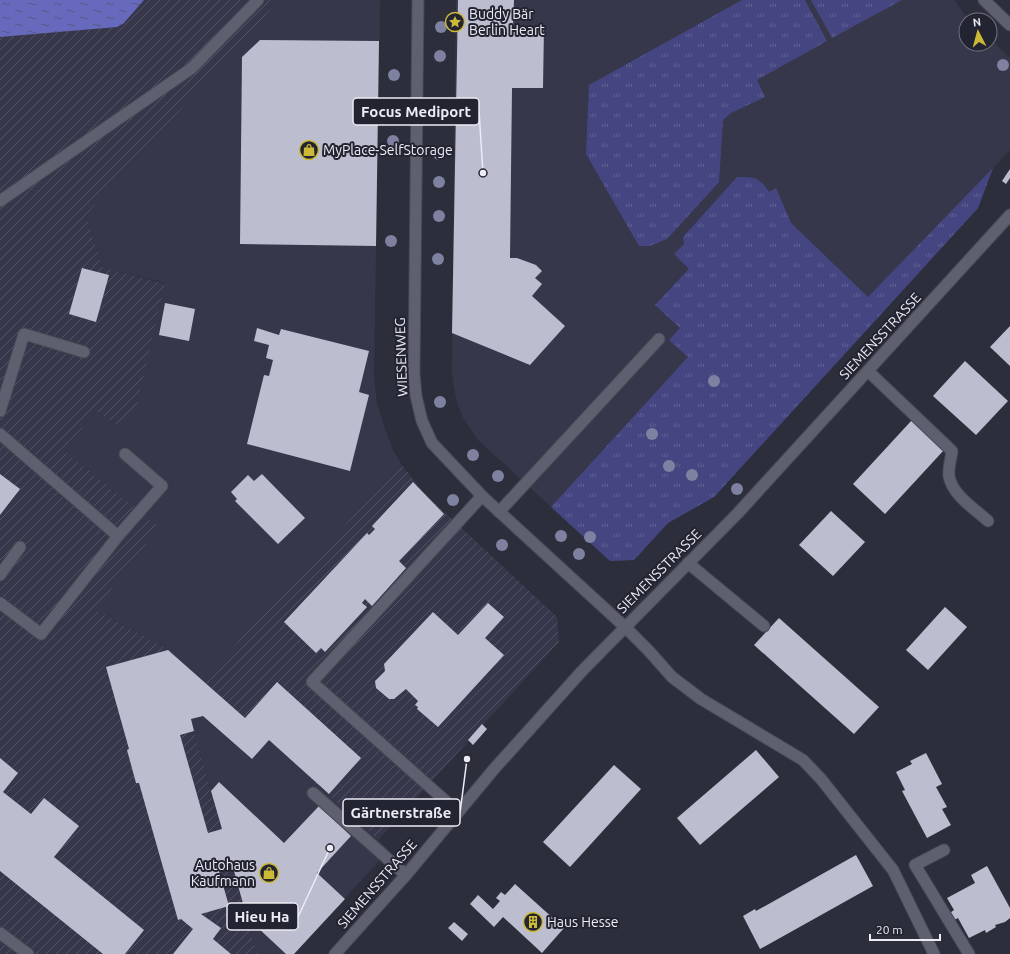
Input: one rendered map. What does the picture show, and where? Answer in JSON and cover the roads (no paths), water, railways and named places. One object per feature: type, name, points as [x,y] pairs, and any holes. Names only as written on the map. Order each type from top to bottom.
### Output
[{"type":"street","points":[[0,201],[192,68],[258,0]]},
{"type":"street","name":"WIESENWEG","points":[[418,0],[414,373],[416,396],[422,422],[432,443],[482,496],[625,627],[678,681],[701,699],[803,760],[821,779],[893,870],[934,954]]},
{"type":"street","points":[[984,0],[1010,25]]},
{"type":"street","name":"SIEMENSSTRASSE","points":[[334,954],[406,875],[458,812],[582,672],[738,513],[1010,215]]},
{"type":"street","points":[[0,411],[24,334],[84,352]]},
{"type":"street","points":[[500,512],[659,339]]},
{"type":"street","points":[[868,371],[952,451],[949,477],[953,485],[959,495],[988,521]]},
{"type":"street","points":[[0,434],[118,536]]},
{"type":"street","points":[[0,603],[41,634],[118,536],[162,486],[125,454]]},
{"type":"street","points":[[458,812],[312,682],[482,496]]},
{"type":"street","points":[[0,575],[20,547]]},
{"type":"street","points":[[688,563],[764,626]]},
{"type":"street","points":[[313,792],[406,875]]},
{"type":"street","points":[[944,850],[915,865],[969,954]]},
{"type":"street","points":[[0,933],[28,954]]},
{"type":"water","points":[[0,0],[144,0],[123,24],[117,27],[0,37]]},
{"type":"place","name":"Buddy Bär Berlin Heart","points":[[455,22]]},
{"type":"place","name":"MyPlace-SelfStorage","points":[[309,150]]},
{"type":"place","name":"Focus Mediport","points":[[483,173]]},
{"type":"place","name":"Gärtnerstraße","points":[[467,759]]},
{"type":"place","name":"Hieu Ha","points":[[330,848]]},
{"type":"place","name":"Autohaus Kaufmann","points":[[269,873]]},
{"type":"place","name":"Haus Hesse","points":[[533,922]]}]
